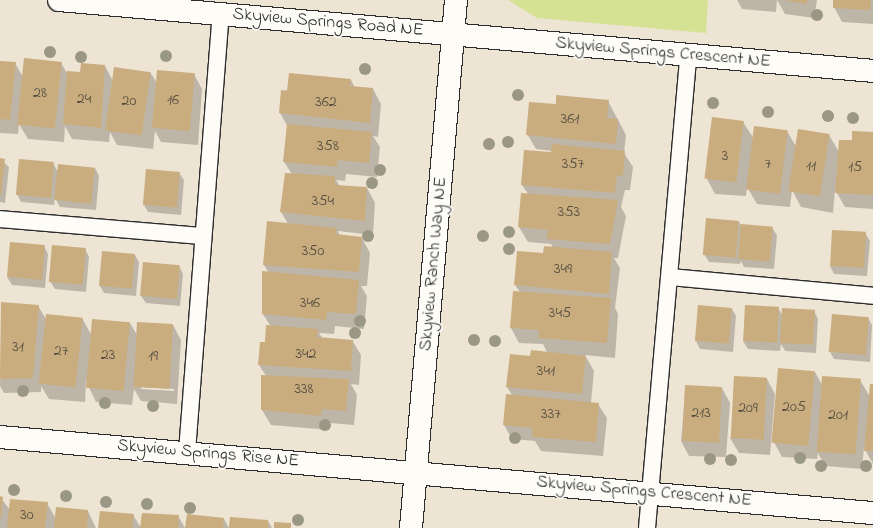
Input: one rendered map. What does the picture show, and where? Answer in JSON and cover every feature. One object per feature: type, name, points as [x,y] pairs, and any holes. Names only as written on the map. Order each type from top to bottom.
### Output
[{"type":"street","name":"Skyview Springs Road NE","points":[[59,0],[454,34]]},
{"type":"street","name":"Skyview Ranch Way NE","points":[[411,528],[456,0]]},
{"type":"street","name":"Skyview Springs Crescent NE","points":[[454,34],[873,71]]},
{"type":"street","name":"Skyview Springs Rise NE","points":[[0,436],[416,471]]},
{"type":"street","name":"Skyview Springs Crescent NE","points":[[416,471],[873,513]]},
{"type":"lane","points":[[187,452],[202,236],[221,14]]},
{"type":"lane","points":[[647,528],[670,277],[688,55]]},
{"type":"lane","points":[[0,219],[202,236]]},
{"type":"lane","points":[[670,277],[873,296]]},
{"type":"green space","points":[[508,0],[708,0],[706,33],[537,18]]},
{"type":"building","points":[[784,0],[807,0],[807,4]]},
{"type":"building","points":[[833,0],[871,0],[870,10],[833,8]]},
{"type":"building","points":[[24,58],[62,62],[55,129],[17,125]]},
{"type":"building","points":[[0,61],[16,62],[10,120],[0,119]]},
{"type":"building","points":[[81,63],[105,65],[101,128],[63,124],[67,71],[80,72]]},
{"type":"building","points":[[114,67],[151,72],[142,136],[105,130]]},
{"type":"building","points":[[157,70],[195,73],[190,131],[152,128]]},
{"type":"building","points":[[289,73],[351,79],[350,86],[373,88],[370,123],[279,113],[281,90],[287,91]]},
{"type":"building","points":[[556,95],[609,100],[607,118],[618,119],[616,144],[526,135],[529,102],[556,104]]},
{"type":"building","points":[[712,117],[744,121],[736,182],[704,179]]},
{"type":"building","points":[[287,124],[372,132],[369,163],[338,160],[337,167],[283,162]]},
{"type":"building","points":[[754,126],[788,130],[780,194],[746,190]]},
{"type":"building","points":[[798,129],[830,134],[820,196],[788,191]]},
{"type":"building","points":[[852,131],[873,132],[873,195],[835,193],[839,140],[852,140]]},
{"type":"building","points":[[552,144],[625,151],[623,176],[617,175],[615,193],[521,185],[524,150],[551,152]]},
{"type":"building","points":[[0,158],[5,159],[1,195],[0,195]]},
{"type":"building","points":[[19,159],[54,162],[51,198],[16,195]]},
{"type":"building","points":[[58,164],[95,168],[91,204],[54,200]]},
{"type":"building","points":[[146,169],[180,172],[177,208],[143,205]]},
{"type":"building","points":[[285,173],[335,176],[335,185],[367,187],[365,221],[280,212]]},
{"type":"building","points":[[521,193],[618,200],[610,244],[547,239],[548,230],[518,227]]},
{"type":"building","points":[[706,218],[739,221],[736,258],[703,255]]},
{"type":"building","points":[[267,221],[337,228],[336,234],[362,237],[359,272],[263,265]]},
{"type":"building","points":[[741,224],[773,227],[770,262],[738,259]]},
{"type":"building","points":[[832,230],[866,232],[864,268],[830,266]]},
{"type":"building","points":[[10,242],[45,245],[42,280],[7,277]]},
{"type":"building","points":[[52,245],[86,248],[83,285],[49,282]]},
{"type":"building","points":[[544,246],[612,252],[609,294],[514,285],[517,251],[543,253]]},
{"type":"building","points":[[102,251],[135,254],[132,289],[99,286]]},
{"type":"building","points":[[143,262],[180,265],[177,299],[140,296]]},
{"type":"building","points":[[262,271],[359,280],[356,314],[327,312],[326,320],[262,314]]},
{"type":"building","points":[[513,291],[611,298],[607,343],[538,338],[539,330],[510,328]]},
{"type":"building","points":[[1,302],[39,305],[33,378],[0,379]]},
{"type":"building","points":[[698,305],[732,308],[729,344],[695,341]]},
{"type":"building","points":[[745,305],[779,307],[777,343],[743,341]]},
{"type":"building","points":[[782,308],[815,310],[813,345],[780,343]]},
{"type":"building","points":[[46,314],[83,318],[75,387],[39,384]]},
{"type":"building","points":[[832,314],[869,317],[866,355],[829,352]]},
{"type":"building","points":[[92,319],[130,322],[124,391],[86,388]]},
{"type":"building","points":[[137,322],[173,324],[170,389],[134,387]]},
{"type":"building","points":[[266,325],[318,329],[317,337],[353,340],[351,371],[258,365],[260,342],[265,342]]},
{"type":"building","points":[[531,350],[586,356],[582,394],[506,387],[510,354],[530,356]]},
{"type":"building","points":[[778,368],[815,371],[808,446],[771,443]]},
{"type":"building","points":[[261,375],[349,379],[346,411],[322,409],[321,416],[261,410]]},
{"type":"building","points":[[734,376],[767,378],[764,440],[731,438]]},
{"type":"building","points":[[822,376],[861,379],[856,455],[817,452]]},
{"type":"building","points":[[870,384],[873,384],[873,451],[864,451]]},
{"type":"building","points":[[685,385],[722,387],[719,443],[682,441]]},
{"type":"building","points":[[506,394],[599,403],[596,442],[532,437],[532,428],[503,425]]},
{"type":"building","points":[[0,496],[3,497],[1,518],[0,518]]},
{"type":"building","points":[[10,499],[48,502],[45,528],[7,528]]},
{"type":"building","points":[[56,507],[88,510],[87,528],[54,528]]},
{"type":"building","points":[[100,511],[134,514],[132,528],[98,528]]},
{"type":"building","points":[[142,513],[179,515],[178,528],[140,528]]},
{"type":"building","points":[[187,514],[224,518],[223,528],[185,528]]},
{"type":"building","points":[[230,517],[268,520],[268,528],[229,528]]},
{"type":"building","points":[[274,522],[291,523],[291,528],[274,528]]}]
